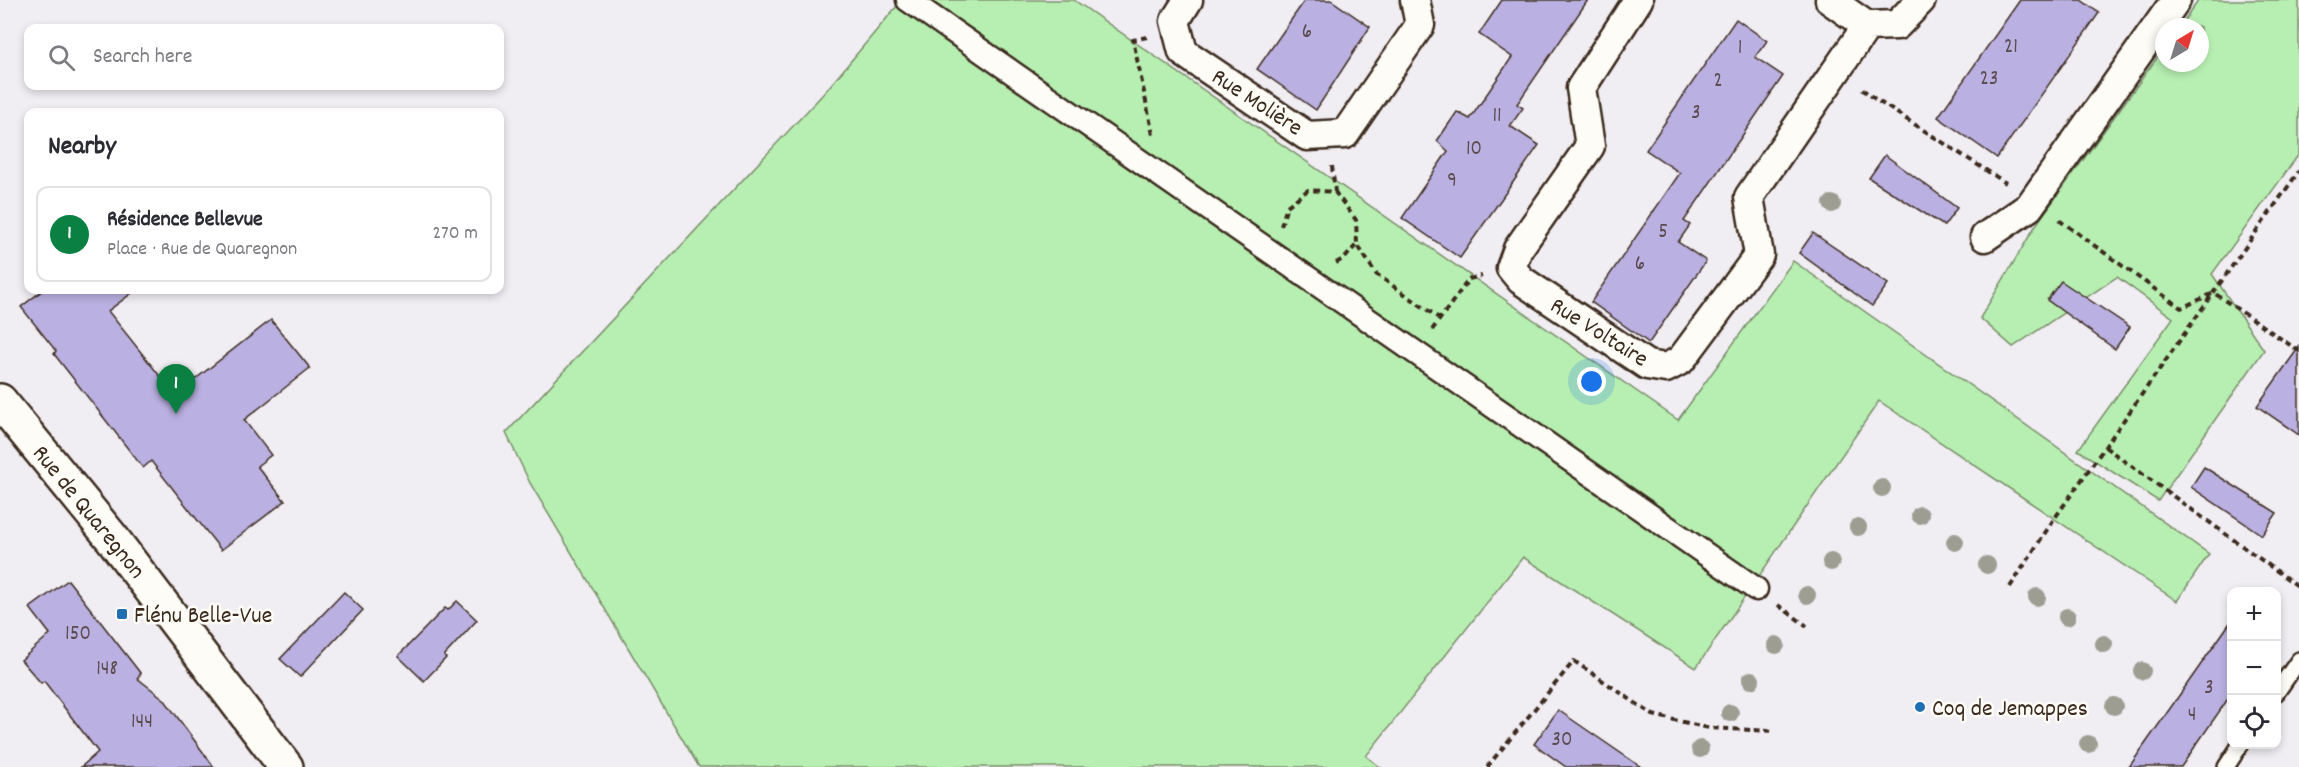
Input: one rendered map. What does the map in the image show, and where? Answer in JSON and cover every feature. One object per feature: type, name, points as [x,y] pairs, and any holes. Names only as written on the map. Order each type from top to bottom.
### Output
[{"type":"street","points":[[908,0],[1756,589]]},
{"type":"street","points":[[1177,30],[1175,21],[1188,0]]},
{"type":"street","name":"Rue Molière","points":[[1177,30],[1184,52],[1307,136],[1345,134],[1420,25],[1415,0]]},
{"type":"street","points":[[1511,268],[1518,249],[1590,146],[1581,88],[1638,0]]},
{"type":"street","points":[[1830,0],[1867,26],[1898,25],[1921,0]]},
{"type":"street","points":[[1985,237],[2029,207],[2176,0]]},
{"type":"street","name":"Rue Voltaire","points":[[1511,268],[1521,280],[1647,365],[1666,368],[1681,360],[1759,255],[1749,197],[1867,26]]},
{"type":"street","name":"Rue de Quaregnon","points":[[0,400],[112,538],[286,767]]},
{"type":"lane","points":[[2281,687],[2299,660]]},
{"type":"lane","points":[[2226,767],[2238,749]]},
{"type":"path","points":[[1163,177],[1133,40],[1177,30]]},
{"type":"path","points":[[1875,99],[2032,201],[2181,308],[2214,293]]},
{"type":"path","points":[[2010,587],[2105,447],[2299,171]]},
{"type":"path","points":[[1284,261],[1278,236],[1287,206],[1308,190],[1335,192],[1356,220],[1358,244],[1376,274],[1439,318]]},
{"type":"path","points":[[1417,354],[1439,318],[1469,279],[1511,268]]},
{"type":"path","points":[[2214,293],[2299,351]]},
{"type":"path","points":[[2105,447],[2299,586]]},
{"type":"path","points":[[1487,767],[1574,662],[1653,715],[1709,728],[1774,730]]},
{"type":"green space","points":[[902,0],[1074,0],[1678,420],[1793,261],[2209,554],[2177,601],[1879,401],[1696,668],[1523,557],[1366,756],[1380,767],[699,767],[530,483],[506,433],[824,93]]},
{"type":"green space","points":[[2199,0],[2299,0],[2299,154],[2212,274],[2264,350],[2158,501],[2078,450],[2173,318],[2117,277],[2013,347],[1980,318],[2036,225],[2155,60],[2155,72],[2209,72],[2209,18],[2186,18]]},
{"type":"building","points":[[1305,0],[1331,0],[1370,27],[1316,110],[1257,69]]},
{"type":"building","points":[[1502,0],[1588,0],[1517,104],[1523,108],[1510,126],[1539,145],[1460,258],[1402,218],[1448,151],[1437,141],[1457,112],[1470,119],[1512,57],[1479,34]]},
{"type":"building","points":[[2020,0],[2081,0],[2099,13],[1997,158],[1938,117]]},
{"type":"building","points":[[1736,19],[1767,41],[1755,57],[1783,76],[1684,221],[1690,225],[1678,242],[1706,261],[1649,343],[1591,302],[1680,173],[1646,150]]},
{"type":"building","points":[[1885,155],[1957,208],[1944,226],[1869,178]]},
{"type":"building","points":[[1813,233],[1888,284],[1872,306],[1799,253]]},
{"type":"building","points":[[2061,281],[2130,327],[2115,349],[2047,300]]},
{"type":"building","points":[[38,294],[131,294],[108,311],[175,395],[271,320],[310,368],[244,420],[271,455],[257,466],[285,501],[221,550],[151,461],[143,468],[54,354],[56,351],[21,307]]},
{"type":"building","points":[[2299,347],[2299,435],[2257,406]]},
{"type":"building","points":[[2204,467],[2277,513],[2262,535],[2191,487]]},
{"type":"building","points":[[68,580],[141,674],[137,678],[164,699],[214,767],[81,767],[98,752],[44,681],[41,683],[21,660],[50,634],[30,608]]},
{"type":"building","points":[[344,592],[363,610],[300,677],[280,659]]},
{"type":"building","points":[[457,601],[477,620],[424,681],[398,656],[445,608],[448,610]]},
{"type":"building","points":[[2227,627],[2227,700],[2181,767],[2129,767]]},
{"type":"building","points":[[1558,710],[1641,767],[1566,767],[1534,744]]},
{"type":"place","name":"Résidence Bellevue","points":[[176,414]]},
{"type":"place","name":"Flénu Belle-Vue","points":[[122,614]]},
{"type":"place","name":"Coq de Jemappes","points":[[1920,707]]}]
